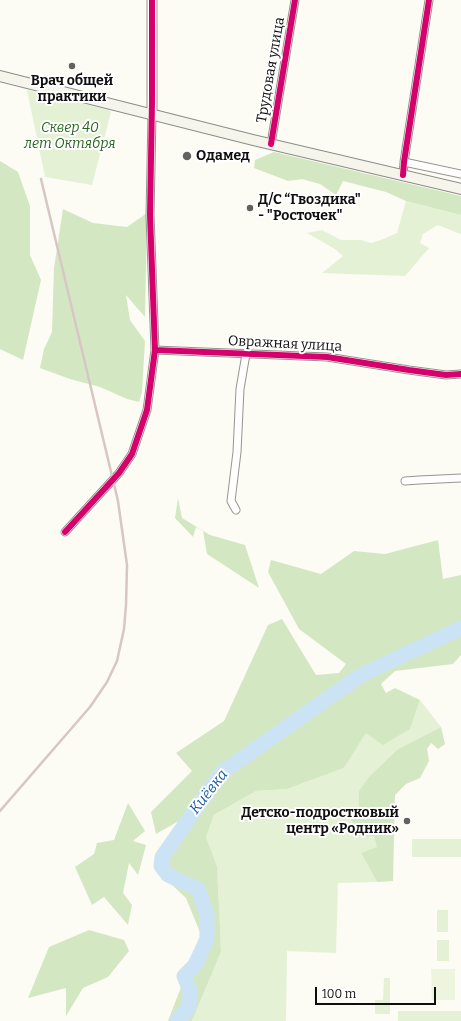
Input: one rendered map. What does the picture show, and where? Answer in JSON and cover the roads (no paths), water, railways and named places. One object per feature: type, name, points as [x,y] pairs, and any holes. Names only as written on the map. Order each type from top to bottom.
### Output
[{"type":"main road","points":[[0,76],[152,115],[461,189]]},
{"type":"street","points":[[65,532],[119,474],[132,454],[147,410],[155,350],[150,215],[152,0]]},
{"type":"street","name":"Трудовая улица","points":[[271,144],[295,0]]},
{"type":"street","points":[[403,175],[429,0]]},
{"type":"street","points":[[404,162],[461,174]]},
{"type":"street","name":"Овражная улица","points":[[155,350],[327,357],[446,375],[461,374]]},
{"type":"street","points":[[236,510],[231,500],[237,452],[240,389],[246,354]]},
{"type":"street","points":[[405,481],[461,478]]},
{"type":"waterway","name":"Киёвка","points":[[177,1021],[189,1007],[190,991],[184,976],[195,965],[207,939],[207,915],[198,889],[168,875],[161,866],[162,857],[221,773],[361,675],[461,628]]},
{"type":"railway","points":[[0,811],[90,707],[107,682],[117,661],[124,629],[126,605],[127,565],[118,501],[41,179]]},
{"type":"place","name":"Врач общей практики","points":[[72,66]]},
{"type":"place","name":"Одамед","points":[[187,156]]},
{"type":"place","name":"Д/С “Гвоздика\" - \"Росточек\"","points":[[250,208]]},
{"type":"place","name":"Детско-подростковый центр «Родник»","points":[[407,821]]},
{"type":"park label","name":"Сквер 40 лет Октября","points":[[70,136]]}]
